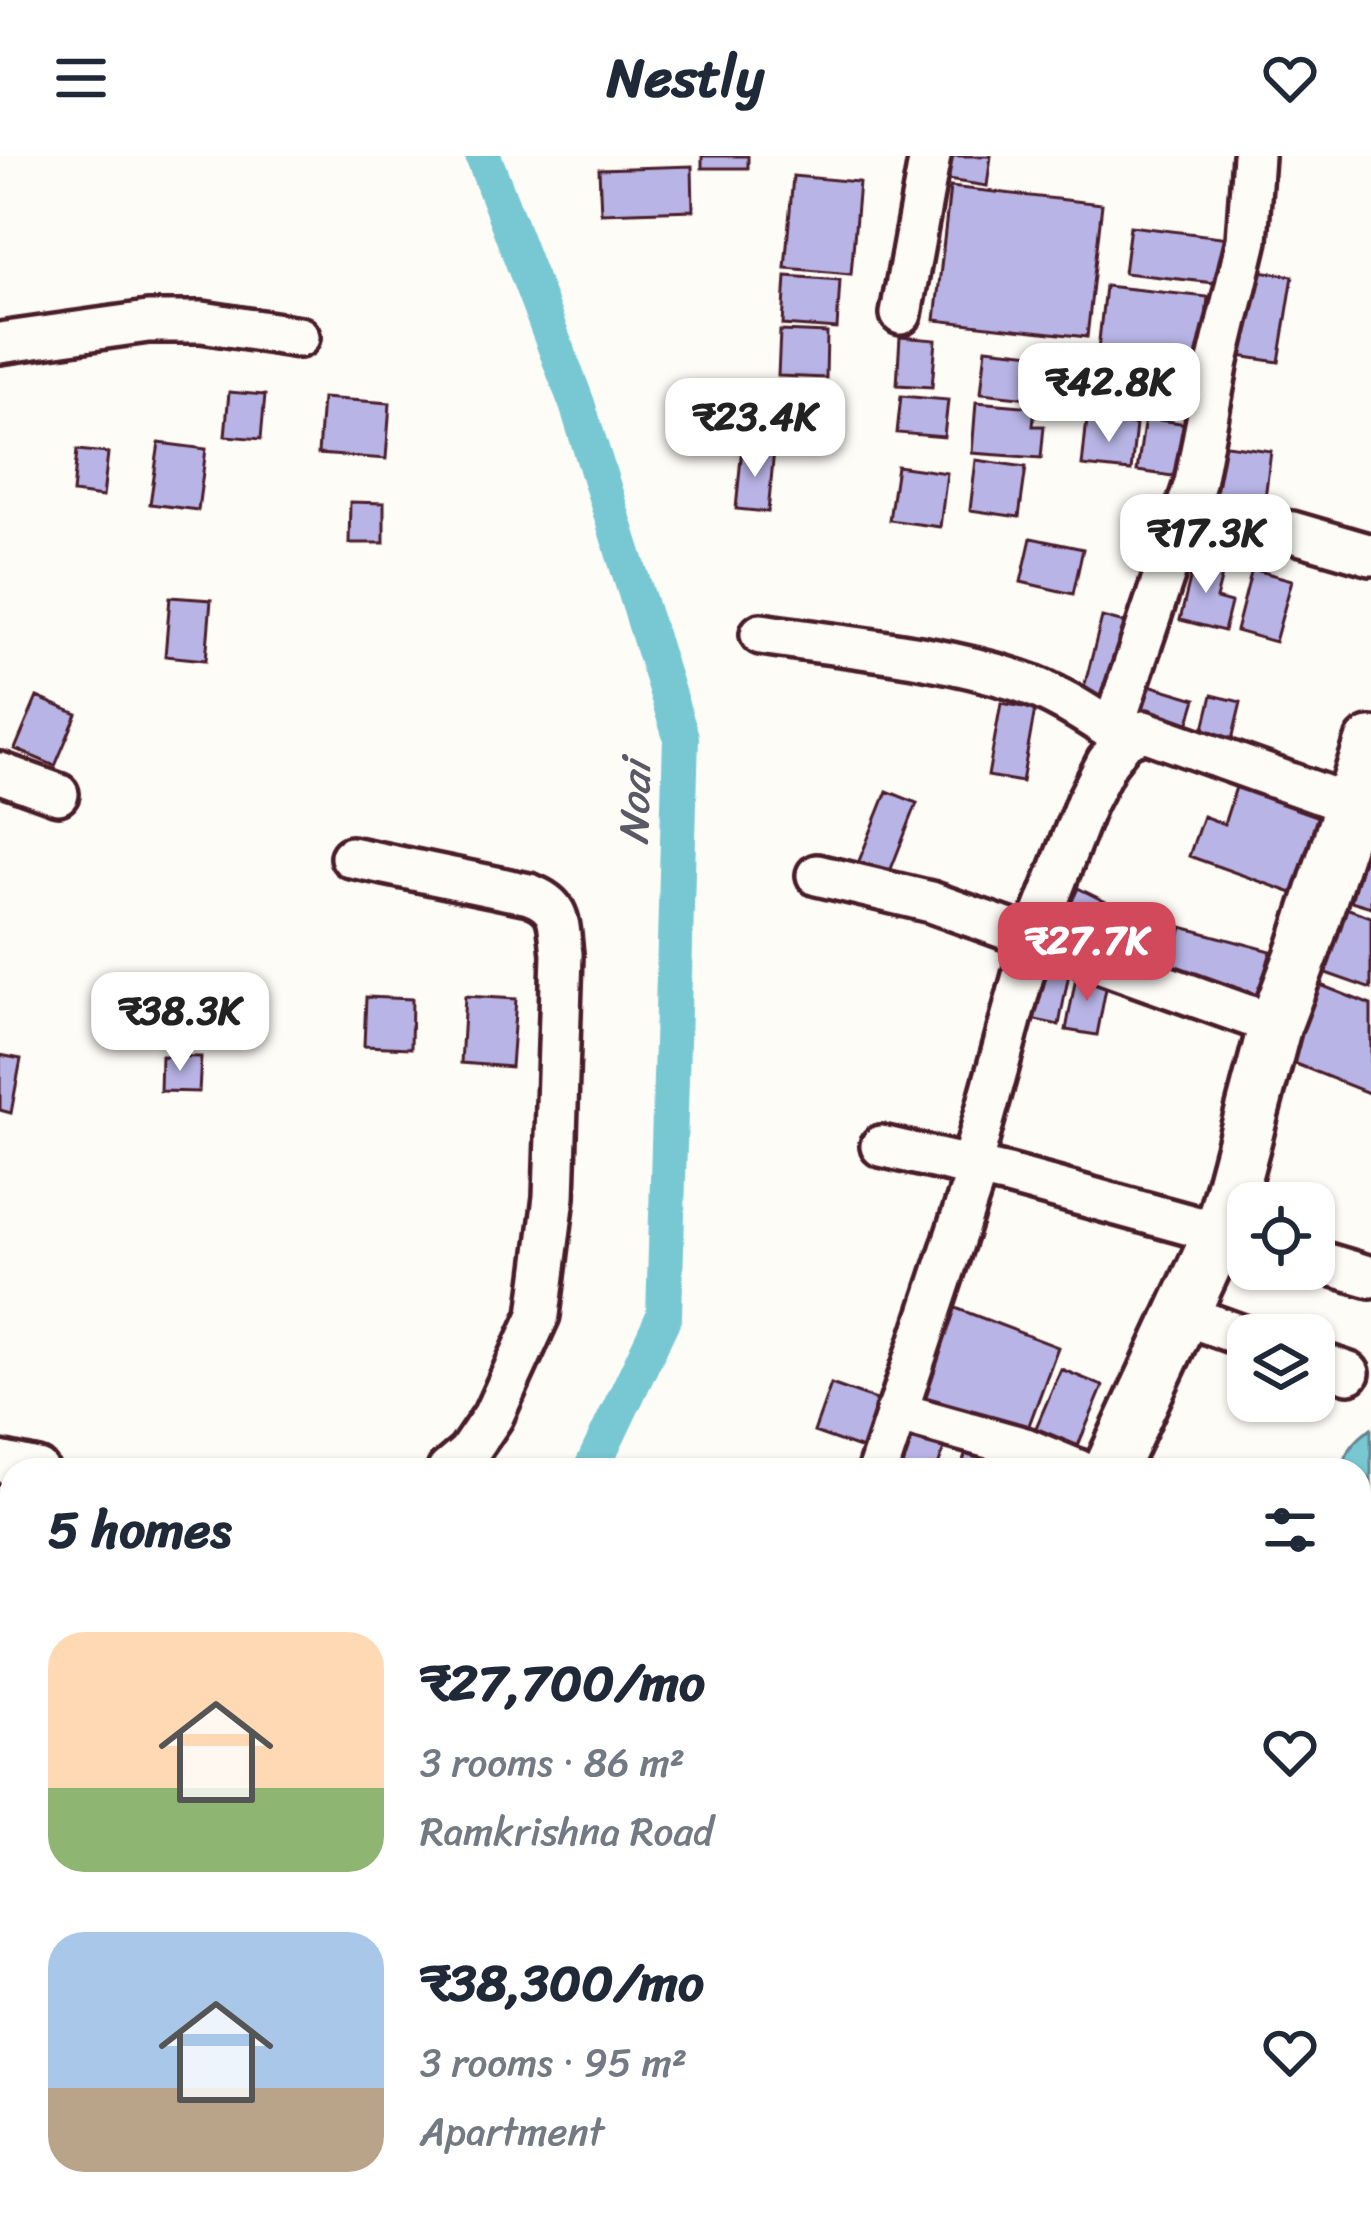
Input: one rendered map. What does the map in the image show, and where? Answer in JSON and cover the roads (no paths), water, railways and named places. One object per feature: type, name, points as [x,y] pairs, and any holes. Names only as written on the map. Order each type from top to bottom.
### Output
[{"type":"street","points":[[901,314],[930,156]]},
{"type":"street","points":[[882,1458],[975,1167],[1033,939],[1117,734],[1120,707],[1195,483],[1247,240],[1253,156]]},
{"type":"street","points":[[0,343],[148,322],[202,322],[299,337]]},
{"type":"street","points":[[1180,520],[1292,532],[1371,555]]},
{"type":"street","points":[[761,634],[900,654],[1020,681],[1062,699],[1117,734],[1144,731],[1362,808]]},
{"type":"street","points":[[1245,1182],[1275,1025],[1362,808],[1371,744]]},
{"type":"street","points":[[0,773],[58,794]]},
{"type":"street","points":[[351,857],[529,894],[549,902],[557,915],[562,954],[554,1197],[538,1316],[493,1416],[462,1458]]},
{"type":"street","points":[[817,875],[931,902],[1275,1025]]},
{"type":"street","points":[[881,1146],[1227,1235]]},
{"type":"street","points":[[1116,1458],[1182,1314],[1227,1247]]},
{"type":"street","points":[[1335,1266],[1371,1277]]},
{"type":"street","points":[[1182,1314],[1227,1330]]},
{"type":"street","points":[[896,1412],[1049,1458]]},
{"type":"water","points":[[1371,1429],[1371,1458],[1346,1458],[1352,1446]]},
{"type":"waterway","name":"Noai","points":[[483,156],[577,404],[681,737],[664,1316],[597,1458]]}]
